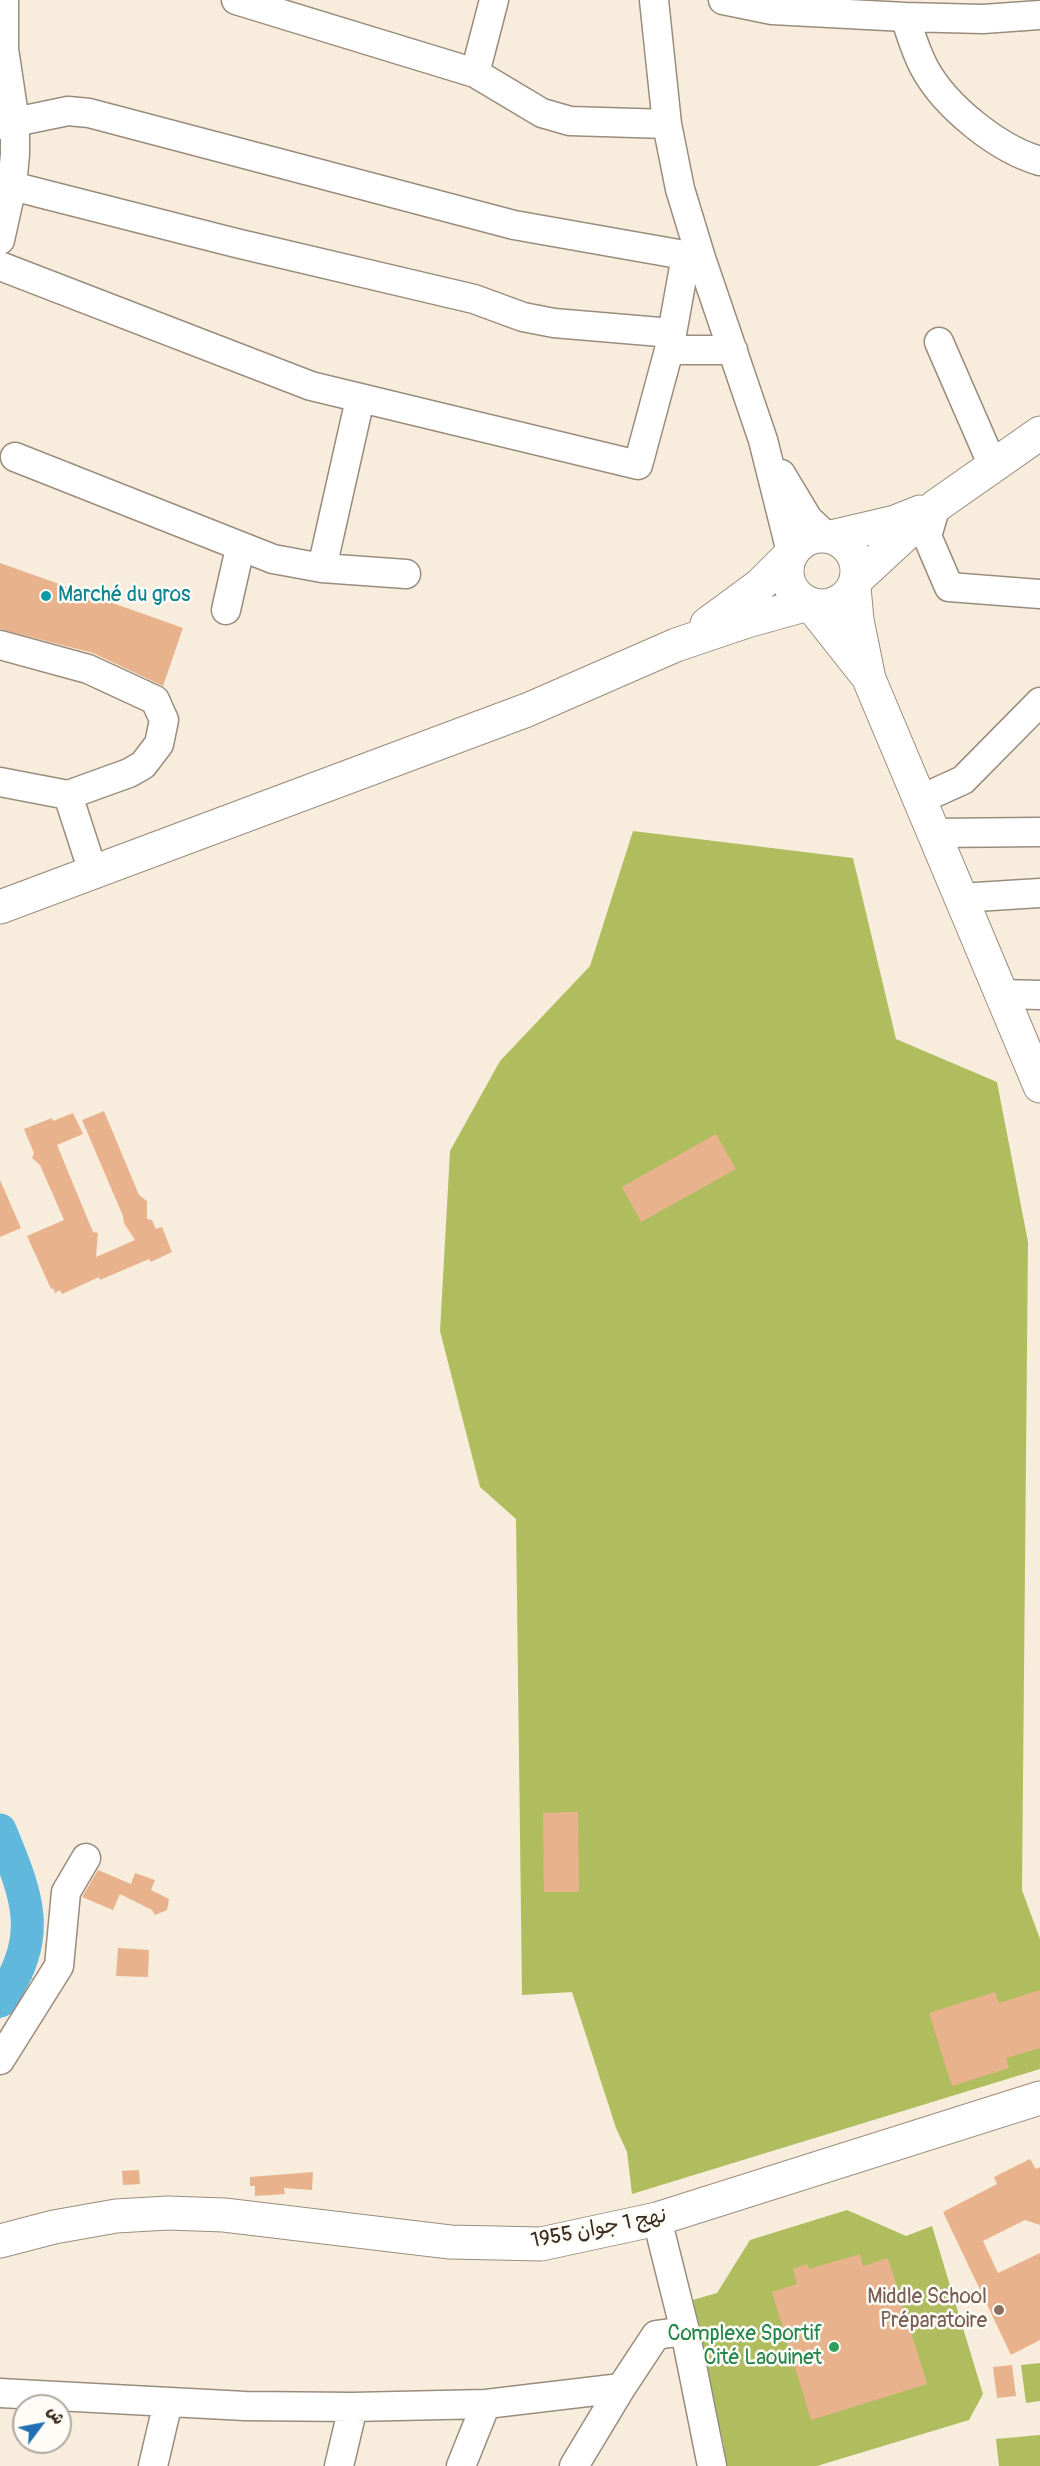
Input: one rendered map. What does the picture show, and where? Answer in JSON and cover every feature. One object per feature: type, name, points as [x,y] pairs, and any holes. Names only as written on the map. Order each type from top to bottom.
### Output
[{"type":"main road","points":[[0,907],[527,710],[676,645],[747,621],[810,604],[831,605],[848,595],[855,583],[936,506],[1040,433]]},
{"type":"main road","points":[[676,645],[760,585],[806,539],[895,522],[936,506]]},
{"type":"main road","points":[[828,536],[849,548],[855,558],[857,620],[869,679],[1040,1086]]},
{"type":"main road","points":[[790,554],[787,578],[791,589],[798,597],[810,604],[869,679]]},
{"type":"main road","name":"نهج 1 جوان 1955","points":[[0,2241],[54,2227],[116,2216],[168,2213],[224,2215],[450,2242],[541,2244],[657,2219],[1040,2098]]},
{"type":"street","points":[[0,240],[12,186],[4,49],[4,0]]},
{"type":"street","points":[[236,0],[475,73],[542,113],[570,121],[666,124]]},
{"type":"street","points":[[475,73],[494,0]]},
{"type":"street","points":[[654,0],[666,124],[693,257],[732,350],[763,440],[790,554]]},
{"type":"street","points":[[723,0],[772,10],[905,17],[983,19],[1040,15]]},
{"type":"street","points":[[905,17],[926,71],[955,107],[988,135],[1024,156],[1040,161]]},
{"type":"street","points":[[8,123],[68,111],[89,113],[514,225],[693,257]]},
{"type":"street","points":[[12,186],[236,243],[474,299],[524,317],[732,350]]},
{"type":"street","points":[[0,266],[311,386],[638,465],[693,257]]},
{"type":"street","points":[[939,342],[993,466]]},
{"type":"street","points":[[322,568],[360,399]]},
{"type":"street","points":[[763,440],[793,497],[808,519],[828,536]]},
{"type":"street","points":[[15,457],[240,548],[273,559],[322,568],[406,574]]},
{"type":"street","points":[[936,506],[927,536],[949,587],[1040,594]]},
{"type":"street","points":[[226,610],[240,548]]},
{"type":"street","points":[[0,645],[88,669],[155,700],[164,720],[159,744],[143,765],[129,773],[68,795],[0,782]]},
{"type":"street","points":[[919,800],[963,780],[1040,702]]},
{"type":"street","points":[[68,795],[93,872]]},
{"type":"street","points":[[933,833],[1040,832]]},
{"type":"street","points":[[960,898],[1040,893]]},
{"type":"street","points":[[1001,994],[1040,995]]},
{"type":"street","points":[[0,2060],[59,1966],[66,1892],[86,1858]]},
{"type":"street","points":[[657,2219],[685,2331],[712,2466]]},
{"type":"street","points":[[574,2466],[621,2388],[656,2336],[685,2331]]},
{"type":"street","points":[[0,2393],[168,2402],[353,2407],[486,2404],[621,2388]]},
{"type":"street","points":[[153,2466],[168,2402]]},
{"type":"street","points":[[461,2466],[486,2404]]},
{"type":"street","points":[[339,2466],[353,2407]]},
{"type":"green space","points":[[633,831],[853,858],[896,1039],[997,1082],[1028,1242],[1022,1890],[1040,1939],[1040,2069],[632,2194],[627,2152],[616,2128],[572,1992],[522,1995],[516,1519],[480,1487],[440,1331],[450,1151],[500,1061],[590,966]]},
{"type":"green space","name":"Complexe Sportif Cité Laouinet","points":[[847,2210],[906,2236],[932,2226],[983,2394],[969,2420],[817,2466],[725,2466],[724,2446],[689,2301],[717,2293],[750,2240]]},
{"type":"green space","points":[[1040,2363],[1040,2401],[1026,2403],[1021,2365]]},
{"type":"green space","points":[[1040,2435],[1040,2466],[999,2466],[996,2439]]},
{"type":"water","points":[[4,1965],[33,1978],[23,1985],[0,2019],[0,1980]]},
{"type":"building","name":"Marché du gros","points":[[0,563],[183,628],[163,686],[93,653],[0,629]]},
{"type":"building","points":[[104,1111],[139,1195],[147,1201],[147,1219],[152,1220],[156,1229],[162,1227],[172,1252],[151,1262],[149,1259],[100,1280],[99,1277],[62,1294],[60,1290],[55,1293],[53,1288],[51,1289],[27,1236],[64,1220],[40,1165],[32,1158],[34,1153],[24,1129],[73,1113],[83,1134],[57,1145],[93,1232],[98,1233],[96,1257],[135,1240],[124,1223],[82,1120]]},
{"type":"building","points":[[716,1134],[736,1169],[641,1222],[622,1187]]},
{"type":"building","points":[[0,1180],[21,1228],[0,1237]]},
{"type":"building","points":[[578,1812],[579,1892],[544,1892],[543,1813]]},
{"type":"building","points":[[98,1870],[131,1884],[135,1873],[155,1880],[151,1890],[169,1899],[167,1910],[155,1915],[152,1910],[120,1894],[113,1910],[82,1897]]},
{"type":"building","points":[[118,1948],[149,1950],[148,1977],[116,1976]]},
{"type":"building","points":[[1040,1990],[1040,2048],[1006,2058],[1009,2068],[952,2086],[929,2013],[995,1992],[999,2003]]},
{"type":"building","points":[[1030,2159],[1036,2169],[1040,2167],[1040,2225],[1025,2220],[983,2241],[998,2273],[1040,2253],[1040,2340],[1011,2355],[943,2212],[997,2184],[994,2177]]},
{"type":"building","points":[[139,2170],[140,2184],[123,2185],[122,2171]]},
{"type":"building","points":[[313,2172],[312,2190],[284,2188],[285,2194],[255,2196],[255,2186],[250,2186],[250,2177]]},
{"type":"building","points":[[860,2254],[863,2266],[888,2258],[927,2384],[811,2420],[772,2292],[797,2284],[793,2269],[807,2264],[809,2269]]},
{"type":"building","points":[[1012,2365],[1016,2396],[997,2398],[993,2367]]},
{"type":"waterway","points":[[0,1830],[18,1876],[27,1916],[27,1936],[22,1956],[14,1977],[0,2001]]},
{"type":"place","name":"Marché du gros","points":[[46,596]]},
{"type":"place","name":"Middle School Préparatoire","points":[[999,2310]]},
{"type":"place","name":"Complexe Sportif Cité Laouinet","points":[[834,2347]]}]
